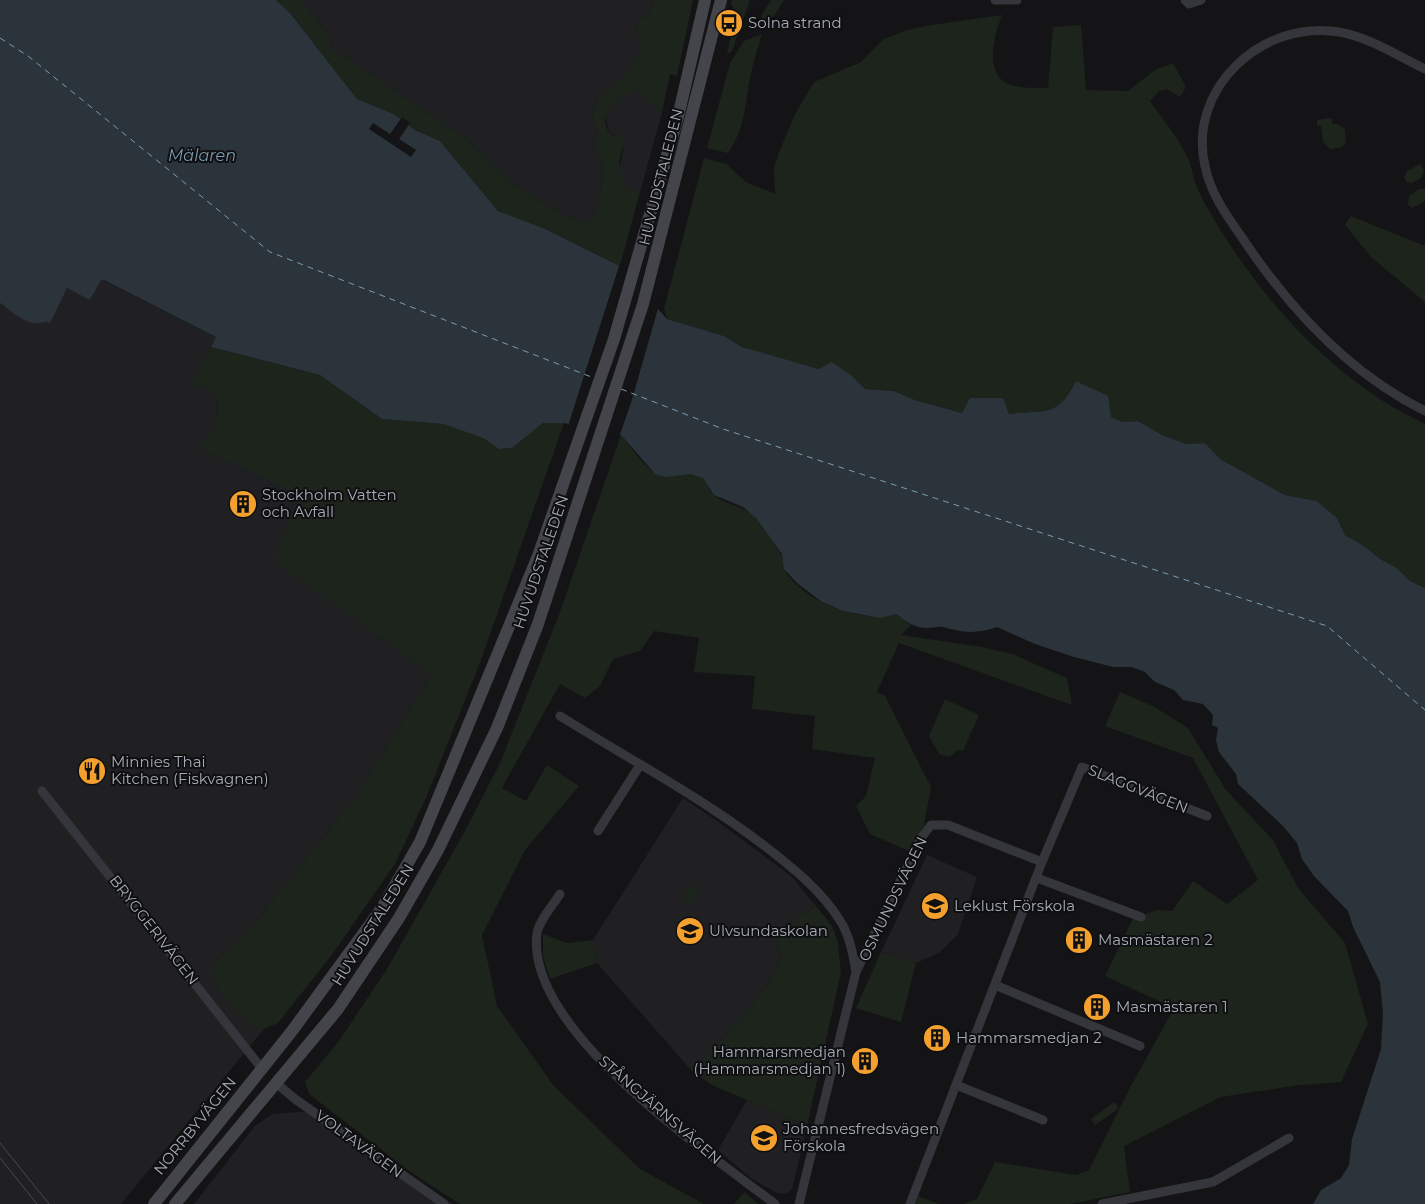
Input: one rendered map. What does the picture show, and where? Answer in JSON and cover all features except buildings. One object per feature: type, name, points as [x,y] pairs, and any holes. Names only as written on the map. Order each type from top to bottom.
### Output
[{"type":"main road","name":"HUVUDSTALEDEN","points":[[263,1070],[382,908],[402,875],[424,833],[516,613],[558,502],[614,339],[678,117],[705,0]]},
{"type":"main road","name":"HUVUDSTALEDEN","points":[[276,1083],[304,1053],[338,1009],[399,918],[438,850],[496,728],[538,624],[643,304],[692,120],[721,0]]},
{"type":"main road","points":[[175,1204],[276,1083],[263,1070]]},
{"type":"main road","name":"NORRBYVÄGEN","points":[[154,1204],[263,1070]]},
{"type":"street","points":[[995,0],[1017,0]]},
{"type":"street","points":[[1185,0],[1189,4],[1201,0]]},
{"type":"street","points":[[1425,70],[1358,36],[1322,30],[1290,34],[1258,47],[1225,76],[1210,103],[1203,133],[1202,151],[1212,189],[1227,216],[1282,293],[1325,339],[1372,380],[1425,411]]},
{"type":"street","points":[[560,716],[730,821],[790,866],[813,887],[841,922],[851,946],[856,972],[799,1204]]},
{"type":"street","points":[[598,831],[640,765]]},
{"type":"street","name":"SLAGGVÄGEN","points":[[1042,862],[1082,767],[1206,816]]},
{"type":"street","name":"BRYGGERIVÄGEN","points":[[42,791],[263,1070]]},
{"type":"street","name":"OSMUNDSVÄGEN","points":[[856,972],[921,838],[930,825],[948,825],[1042,862]]},
{"type":"street","points":[[910,1204],[1042,862]]},
{"type":"street","points":[[1037,878],[1141,917]]},
{"type":"street","name":"STÅNGJÄRNSVÄGEN","points":[[560,894],[537,931],[537,958],[547,988],[564,1018],[618,1077],[670,1123],[775,1204]]},
{"type":"street","points":[[995,985],[1140,1046]]},
{"type":"street","name":"VOLTAVÄGEN","points":[[276,1083],[295,1099],[444,1204]]},
{"type":"street","points":[[956,1085],[1043,1120]]},
{"type":"street","points":[[1102,1204],[1213,1182],[1289,1138]]},
{"type":"shaded area","points":[[276,0],[301,0],[327,33],[333,49],[468,140],[513,184],[564,216],[591,223],[599,203],[604,167],[594,145],[597,133],[592,118],[598,96],[620,81],[633,65],[641,48],[635,26],[642,17],[647,18],[654,0],[693,0],[677,76],[670,74],[662,113],[639,91],[629,94],[620,100],[607,113],[605,121],[607,129],[613,135],[625,141],[620,165],[624,182],[627,189],[640,192],[620,266],[543,228],[498,211],[440,141],[415,130],[394,114],[357,99],[290,13]]},
{"type":"shaded area","points":[[301,0],[654,0],[647,18],[635,26],[641,48],[631,70],[619,83],[598,96],[592,118],[597,133],[594,145],[604,167],[599,203],[591,223],[564,216],[513,184],[468,140],[333,49],[327,33]]},
{"type":"shaded area","points":[[732,0],[750,0],[732,51],[727,54],[736,12],[731,3]]},
{"type":"shaded area","points":[[771,0],[784,0],[774,16],[756,25]]},
{"type":"shaded area","points":[[1002,15],[994,40],[993,58],[994,67],[998,75],[1007,84],[1025,88],[1048,88],[1053,27],[1081,25],[1086,90],[1128,91],[1155,70],[1173,63],[1186,87],[1180,97],[1166,89],[1159,91],[1150,101],[1181,145],[1190,163],[1201,197],[1252,277],[1303,335],[1331,362],[1360,385],[1392,406],[1425,424],[1425,588],[1410,581],[1397,568],[1380,559],[1364,546],[1345,535],[1337,518],[1317,501],[1285,495],[1220,459],[1205,443],[1187,444],[1164,436],[1138,421],[1123,422],[1111,417],[1076,382],[1067,401],[1055,410],[1009,414],[963,413],[915,400],[894,391],[865,389],[852,376],[794,363],[742,347],[724,336],[667,319],[664,309],[704,158],[726,164],[746,182],[775,194],[774,168],[778,155],[795,114],[814,82],[861,62],[884,39],[904,31],[925,26]]},
{"type":"shaded area","points":[[762,34],[752,70],[741,128],[728,153],[707,148],[730,63],[744,41]]},
{"type":"shaded area","points":[[639,91],[662,113],[640,192],[627,189],[619,173],[624,144],[609,131],[606,119],[607,112],[614,103],[626,94]]},
{"type":"shaded area","points":[[1331,118],[1333,124],[1338,124],[1345,129],[1346,142],[1342,147],[1330,149],[1323,142],[1321,126],[1317,126],[1317,120]]},
{"type":"shaded area","points":[[1420,164],[1424,170],[1421,178],[1412,183],[1407,182],[1404,178],[1407,171]]},
{"type":"shaded area","points":[[1419,189],[1425,189],[1425,201],[1412,208],[1408,205],[1409,196]]},
{"type":"shaded area","points":[[1351,216],[1425,246],[1425,302],[1371,257],[1345,225]]},
{"type":"shaded area","points":[[101,279],[216,337],[192,386],[208,387],[216,397],[218,419],[201,448],[298,495],[275,561],[432,675],[352,802],[247,933],[215,961],[212,979],[217,987],[253,1027],[264,1029],[121,1204],[0,1204],[0,303],[11,312],[68,288]]},
{"type":"shaded area","points":[[211,347],[320,375],[382,419],[443,424],[483,438],[499,449],[512,448],[543,423],[564,423],[481,660],[426,798],[395,864],[331,956],[278,1023],[264,1029],[253,1027],[242,1018],[217,987],[212,979],[211,970],[215,961],[247,933],[352,802],[432,675],[274,561],[298,495],[200,448],[217,418],[217,403],[207,387],[191,386]]},
{"type":"shaded area","points":[[621,435],[643,462],[657,474],[669,476],[694,474],[699,476],[704,479],[714,495],[719,499],[752,514],[781,553],[785,571],[794,582],[820,601],[835,608],[866,616],[896,614],[911,625],[901,635],[982,647],[1012,654],[1067,678],[1072,705],[899,643],[877,692],[885,696],[931,787],[924,825],[909,851],[870,834],[856,806],[866,796],[875,758],[812,749],[815,716],[752,709],[755,676],[694,672],[699,638],[654,631],[640,651],[613,659],[600,686],[585,698],[560,684],[502,788],[526,801],[547,765],[579,786],[525,850],[482,935],[497,1006],[553,1085],[640,1169],[704,1204],[460,1204],[409,1171],[309,1094],[305,1082],[339,1041],[387,969],[465,831],[500,763],[560,612]]},
{"type":"shaded area","points":[[1120,692],[1153,706],[1188,728],[1226,790],[1273,840],[1298,888],[1345,943],[1368,1024],[1341,1082],[1300,1085],[1221,1097],[1124,1146],[1130,1192],[1070,1204],[964,1204],[977,1199],[995,1162],[1076,1175],[1089,1170],[1131,1086],[1174,1008],[1105,976],[1133,918],[1158,910],[1172,911],[1193,881],[1227,904],[1258,880],[1193,758],[1105,726]]},
{"type":"shaded area","points":[[945,699],[979,715],[963,751],[958,750],[950,757],[939,754],[929,736]]},
{"type":"shaded area","name":"Ulvsundaskolan","points":[[683,798],[792,877],[816,906],[784,925],[778,937],[781,958],[778,969],[752,1006],[692,1071],[597,963],[593,940]]},
{"type":"shaded area","name":"Leklust Förskola","points":[[927,855],[977,877],[958,934],[939,953],[916,963],[881,952]]},
{"type":"shaded area","points":[[692,883],[702,891],[690,905],[680,897]]},
{"type":"shaded area","points":[[816,906],[832,926],[838,943],[841,972],[807,1126],[712,1085],[692,1071],[752,1006],[778,969],[781,958],[778,937],[784,925]]},
{"type":"shaded area","points":[[543,934],[567,943],[593,940],[597,963],[550,979],[543,956]]},
{"type":"shaded area","points":[[881,952],[916,963],[901,1022],[856,1008]]},
{"type":"shaded area","name":"Johannesfredsvägen Förskola","points":[[747,1100],[807,1126],[792,1189],[786,1194],[777,1193],[752,1179],[718,1150]]},
{"type":"shaded area","points":[[1114,1102],[1119,1108],[1095,1125],[1091,1119]]},
{"type":"shaded area","points":[[314,1111],[453,1204],[194,1204],[255,1126],[272,1114]]},
{"type":"shaded area","points":[[745,1192],[758,1204],[734,1204]]},
{"type":"shaded area","points":[[918,1196],[939,1204],[915,1204]]},
{"type":"water","name":"Mälaren","points":[[0,0],[276,0],[290,13],[357,99],[394,114],[415,130],[440,141],[498,211],[543,228],[620,266],[667,319],[724,336],[742,347],[819,369],[832,362],[852,376],[865,389],[894,391],[915,400],[962,413],[970,398],[1003,398],[1009,414],[1049,410],[1063,401],[1076,381],[1108,396],[1111,417],[1123,422],[1138,421],[1164,436],[1187,444],[1205,443],[1220,459],[1285,495],[1317,501],[1337,518],[1345,535],[1364,546],[1380,559],[1397,568],[1410,581],[1425,588],[1425,1204],[1313,1204],[1321,1190],[1341,1178],[1349,1165],[1352,1139],[1381,1049],[1383,1013],[1380,982],[1353,927],[1348,911],[1314,876],[1302,859],[1297,843],[1283,826],[1238,784],[1236,774],[1219,752],[1216,740],[1218,728],[1212,725],[1213,715],[1203,704],[1183,700],[1174,690],[1155,682],[1145,672],[1132,667],[1113,667],[1074,657],[1035,644],[997,627],[970,632],[941,627],[922,628],[910,624],[896,614],[880,618],[843,611],[822,602],[798,584],[784,569],[782,554],[756,518],[743,507],[714,495],[703,478],[691,474],[665,477],[655,474],[621,435],[564,423],[543,423],[512,448],[499,449],[483,438],[443,424],[382,419],[320,375],[211,347],[216,337],[104,280],[101,280],[90,300],[67,288],[50,323],[34,323],[21,318],[0,303]]},
{"type":"pier","points":[[402,117],[410,123],[399,139],[416,150],[411,157],[369,129],[373,123],[390,134]]},
{"type":"pier","points":[[620,263],[659,305],[631,403],[619,437],[568,426]]},
{"type":"ferry route","points":[[0,38],[28,56],[270,252],[594,378]]},
{"type":"ferry route","points":[[621,389],[723,429],[1327,626],[1425,710]]},
{"type":"tram line","points":[[0,1143],[49,1204]]},
{"type":"tram line","points":[[0,1158],[37,1204]]},
{"type":"place","name":"Solna strand","points":[[729,23]]},
{"type":"place","name":"Stockholm Vatten och Avfall","points":[[243,504]]},
{"type":"place","name":"Minnies Thai Kitchen (Fiskvagnen)","points":[[92,771]]},
{"type":"place","name":"Leklust Förskola","points":[[935,906]]},
{"type":"place","name":"Ulvsundaskolan","points":[[690,931]]},
{"type":"place","name":"Masmästaren 2","points":[[1079,940]]},
{"type":"place","name":"Masmästaren 1","points":[[1097,1007]]},
{"type":"place","name":"Hammarsmedjan 2","points":[[937,1038]]},
{"type":"place","name":"Hammarsmedjan (Hammarsmedjan 1)","points":[[865,1061]]},
{"type":"place","name":"Johannesfredsvägen Förskola","points":[[764,1138]]}]
